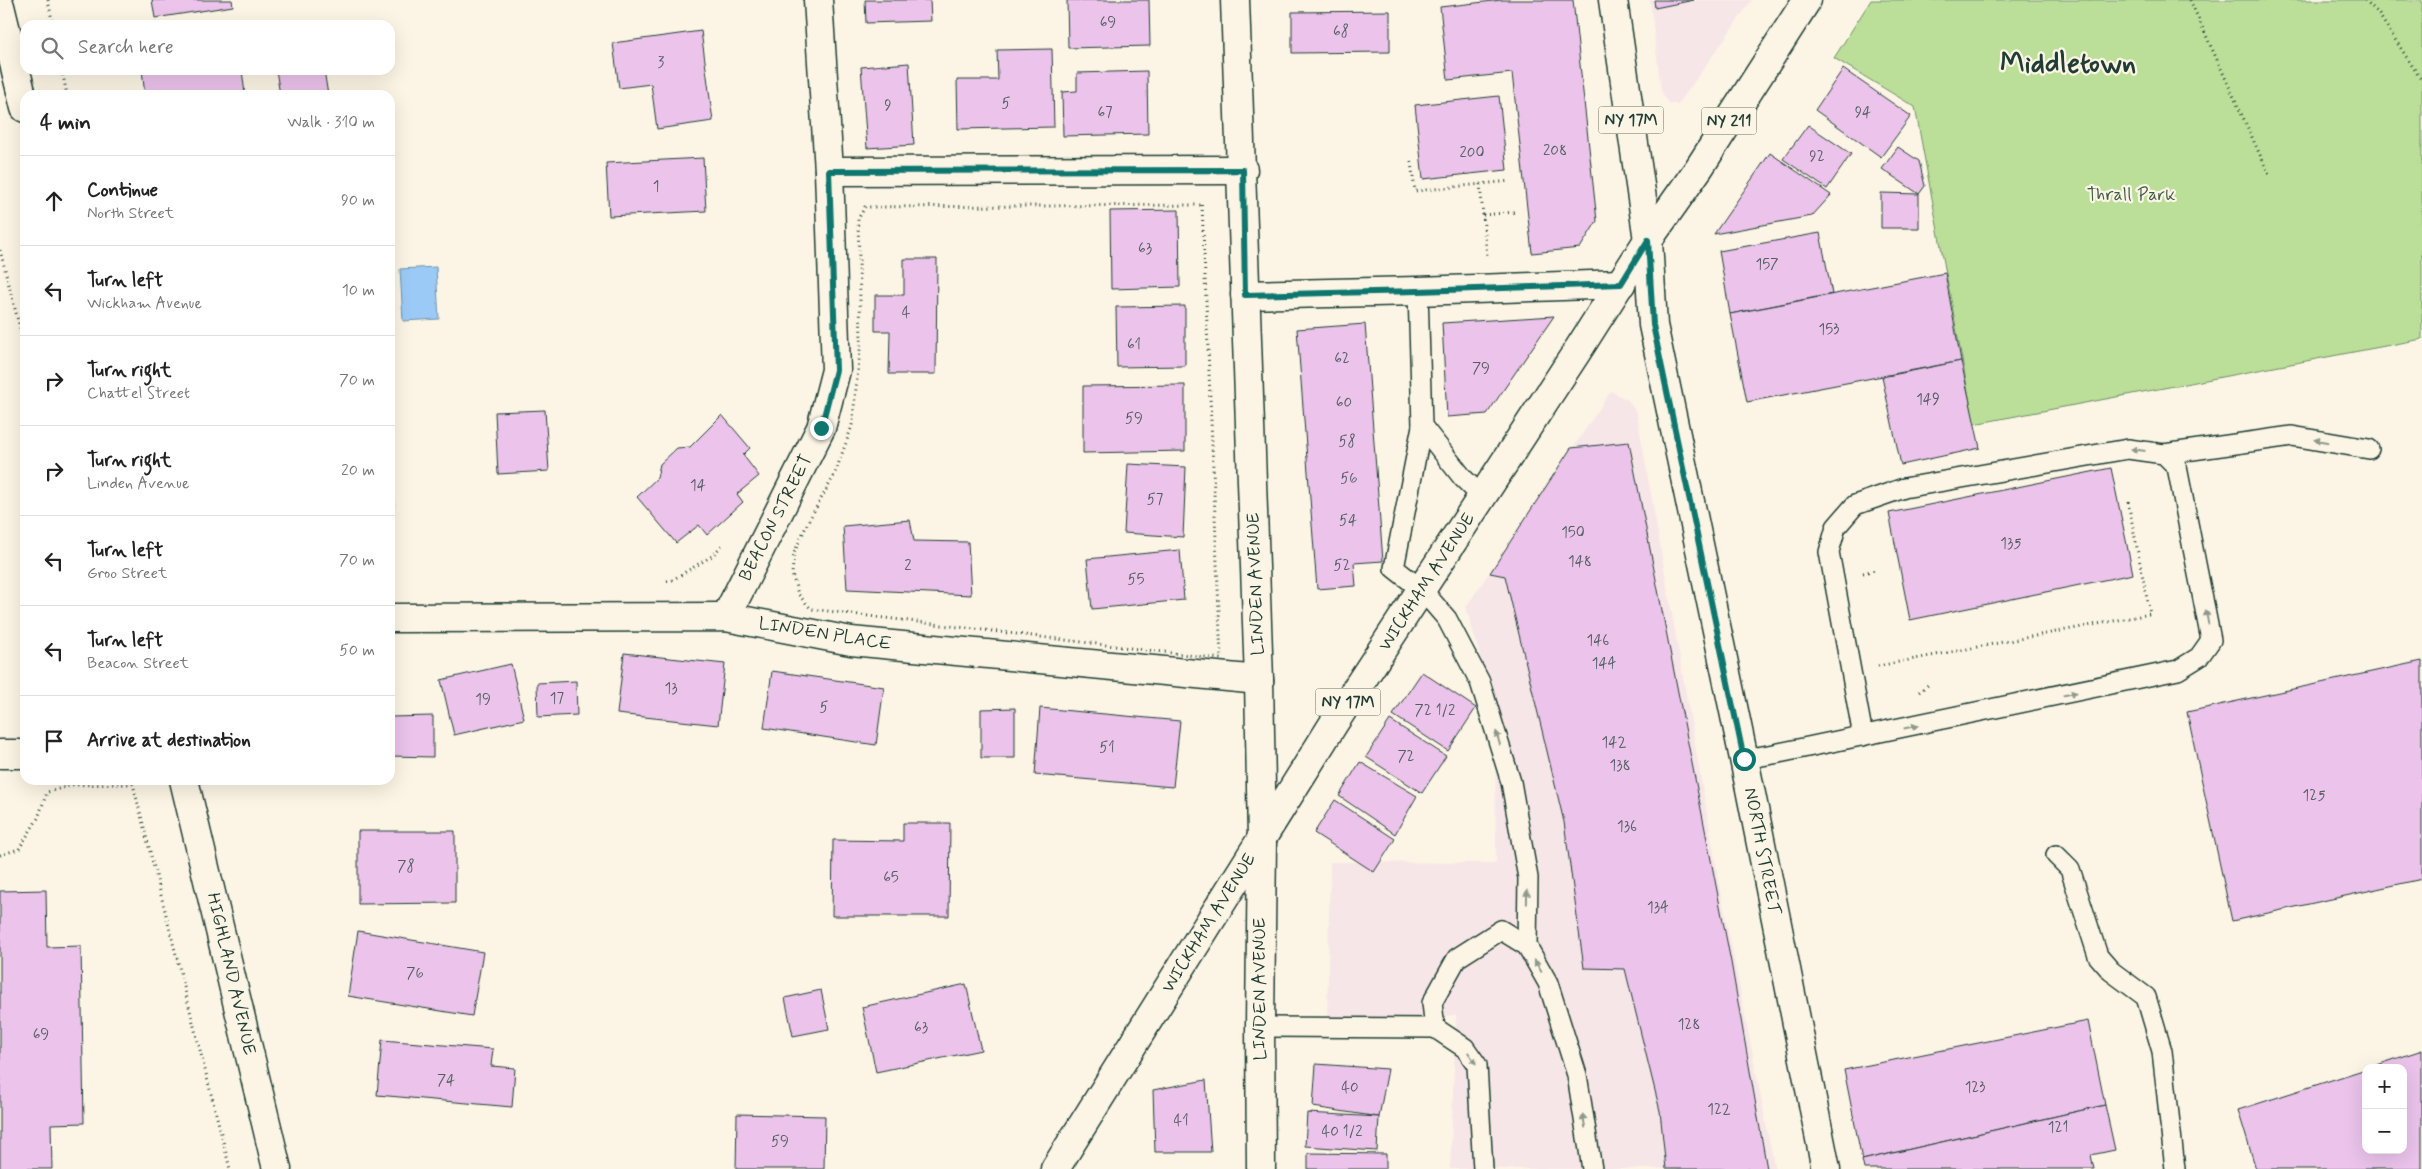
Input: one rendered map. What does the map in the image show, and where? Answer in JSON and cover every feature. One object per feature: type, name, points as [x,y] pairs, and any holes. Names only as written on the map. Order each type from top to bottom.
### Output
[{"type":"street","name":"BEACON STREET","points":[[726,617],[821,428],[836,370],[829,171],[818,0]]},
{"type":"street","name":"LINDEN AVENUE","points":[[1235,0],[1243,170],[1245,295],[1259,680],[1262,839],[1261,1169]]},
{"type":"street","name":"NORTH STREET","points":[[1613,0],[1648,240],[1653,325],[1744,759],[1826,1169]]},
{"type":"street","name":"WICKHAM AVENUE","points":[[1055,1169],[1262,839],[1422,590],[1648,240],[1699,168],[1807,0]]},
{"type":"street","points":[[0,6],[21,90]]},
{"type":"street","points":[[829,171],[1243,170]]},
{"type":"street","points":[[1245,295],[1621,284]]},
{"type":"street","name":"LINDEN PLACE","points":[[395,618],[726,617],[852,640],[1259,680]]},
{"type":"street","points":[[0,754],[20,754]]},
{"type":"street","name":"HIGHLAND AVENUE","points":[[185,785],[277,1169]]},
{"type":"lane","points":[[1418,291],[1422,426],[1394,568],[1422,590],[1446,619],[1480,682],[1511,782],[1528,878],[1527,946]]},
{"type":"lane","points":[[1422,426],[1463,478],[1482,497]]},
{"type":"lane","points":[[1863,736],[1829,552],[1836,527],[1855,505],[1904,488],[2128,449],[2164,454],[2292,436],[2369,449]]},
{"type":"lane","points":[[1744,759],[2178,670],[2199,657],[2211,640],[2177,467],[2164,454]]},
{"type":"lane","points":[[2056,855],[2070,869],[2098,956],[2111,971],[2146,997],[2162,1051],[2175,1169]]},
{"type":"lane","points":[[1435,1028],[1432,1003],[1457,958],[1501,930],[1527,946],[1548,982],[1577,1075],[1592,1169]]},
{"type":"lane","points":[[1260,1027],[1435,1028],[1465,1048],[1477,1065],[1483,1169]]},
{"type":"path","points":[[48,0],[52,20]]},
{"type":"path","points":[[2190,0],[2270,177]]},
{"type":"path","points":[[2365,0],[2378,13],[2422,81]]},
{"type":"path","points":[[63,75],[66,90]]},
{"type":"path","points":[[1411,162],[1415,191],[1510,181]]},
{"type":"path","points":[[1480,184],[1488,263]]},
{"type":"path","points":[[1202,205],[1221,659],[811,608],[798,594],[792,574],[794,553],[809,520],[834,476],[852,426],[861,341],[858,219],[865,207],[1202,205]]},
{"type":"path","points":[[1483,215],[1515,212]]},
{"type":"path","points":[[0,250],[20,328]]},
{"type":"path","points":[[1873,667],[2150,614],[2128,502]]},
{"type":"path","points":[[663,582],[672,580],[712,556],[724,543]]},
{"type":"path","points":[[0,855],[19,849],[38,818],[47,792],[73,785]]},
{"type":"path","points":[[133,785],[230,1169]]},
{"type":"shaded area","points":[[1650,0],[1752,0],[1678,105],[1668,103],[1661,91]]},
{"type":"shaded area","points":[[1611,391],[1628,400],[1637,414],[1720,887],[1775,1169],[1450,1169],[1456,1015],[1327,1026],[1330,862],[1496,863],[1495,708],[1466,607]]},
{"type":"green space","name":"Thrall Park","points":[[1871,0],[2422,0],[2422,339],[1974,424],[1915,107],[1834,58]]},
{"type":"water","points":[[436,267],[439,319],[403,321],[400,269]]},
{"type":"building","points":[[152,0],[232,0],[233,6],[155,18]]},
{"type":"building","points":[[865,0],[930,0],[931,21],[866,23]]},
{"type":"building","points":[[1067,0],[1149,0],[1150,46],[1068,48]]},
{"type":"building","points":[[1502,0],[1573,0],[1597,221],[1580,248],[1532,253],[1512,73],[1448,80],[1440,7]]},
{"type":"building","points":[[1654,0],[1694,0],[1655,8]]},
{"type":"building","points":[[1390,11],[1390,52],[1292,53],[1292,12]]},
{"type":"building","points":[[701,31],[713,121],[657,129],[651,84],[619,88],[613,43]]},
{"type":"building","points":[[1052,49],[1054,127],[958,129],[957,80],[998,80],[997,50]]},
{"type":"building","points":[[909,63],[914,145],[867,148],[861,67]]},
{"type":"building","points":[[1843,69],[1911,116],[1881,157],[1815,110]]},
{"type":"building","points":[[1147,71],[1148,134],[1063,136],[1062,92],[1077,91],[1077,73]]},
{"type":"building","points":[[143,75],[243,75],[244,90],[144,90]]},
{"type":"building","points":[[277,75],[325,75],[327,90],[279,90]]},
{"type":"building","points":[[1499,96],[1507,170],[1423,179],[1415,105]]},
{"type":"building","points":[[1808,125],[1851,154],[1827,189],[1783,159]]},
{"type":"building","points":[[1898,147],[1919,161],[1925,186],[1919,194],[1882,169]]},
{"type":"building","points":[[1770,153],[1831,195],[1812,216],[1714,234]]},
{"type":"building","points":[[703,158],[706,211],[609,216],[606,163]]},
{"type":"building","points":[[1881,193],[1919,194],[1919,228],[1881,228]]},
{"type":"building","points":[[1179,210],[1180,287],[1111,289],[1110,211]]},
{"type":"building","points":[[1820,233],[1832,294],[1730,314],[1719,251]]},
{"type":"building","points":[[904,259],[937,259],[936,374],[889,374],[890,331],[875,331],[875,295],[904,295]]},
{"type":"building","points":[[1945,273],[1961,361],[1747,402],[1730,314]]},
{"type":"building","points":[[1185,306],[1185,366],[1117,367],[1116,307]]},
{"type":"building","points":[[1554,316],[1487,414],[1447,417],[1442,323]]},
{"type":"building","points":[[1365,324],[1383,561],[1354,563],[1356,586],[1317,589],[1297,329]]},
{"type":"building","points":[[1961,361],[1980,448],[1901,465],[1882,377]]},
{"type":"building","points":[[1185,385],[1185,451],[1083,453],[1083,386]]},
{"type":"building","points":[[545,410],[549,471],[498,474],[495,412]]},
{"type":"building","points":[[722,415],[750,448],[743,455],[759,476],[737,494],[743,502],[707,535],[699,525],[676,543],[637,497],[657,478],[660,464],[677,448],[690,447]]},
{"type":"building","points":[[1629,442],[1731,962],[1767,1169],[1666,1169],[1660,1111],[1625,969],[1584,968],[1564,822],[1505,576],[1490,573],[1571,448]]},
{"type":"building","points":[[1128,464],[1186,467],[1183,537],[1124,533]]},
{"type":"building","points":[[2111,468],[2133,574],[1910,620],[1889,513]]},
{"type":"building","points":[[910,520],[914,541],[968,542],[971,595],[847,589],[843,526]]},
{"type":"building","points":[[1180,550],[1184,600],[1092,609],[1087,559]]},
{"type":"building","points":[[624,653],[725,664],[718,725],[617,714]]},
{"type":"building","points":[[2422,661],[2422,879],[2232,921],[2187,712]]},
{"type":"building","points":[[511,664],[524,719],[454,735],[441,680]]},
{"type":"building","points":[[772,671],[884,687],[876,745],[764,728]]},
{"type":"building","points":[[1422,672],[1476,708],[1448,751],[1393,715]]},
{"type":"building","points":[[576,681],[577,715],[538,717],[537,683]]},
{"type":"building","points":[[1015,708],[1015,758],[981,758],[981,709]]},
{"type":"building","points":[[1040,708],[1180,721],[1173,787],[1035,775]]},
{"type":"building","points":[[433,716],[433,757],[395,756],[395,717]]},
{"type":"building","points":[[1390,720],[1446,756],[1422,793],[1366,757]]},
{"type":"building","points":[[1360,762],[1417,796],[1395,834],[1339,796]]},
{"type":"building","points":[[1335,800],[1395,839],[1374,872],[1314,833]]},
{"type":"building","points":[[903,823],[950,823],[949,916],[832,916],[833,840],[903,841]]},
{"type":"building","points":[[358,831],[455,831],[455,903],[358,904]]},
{"type":"building","points":[[46,890],[47,947],[81,946],[84,1123],[51,1124],[52,1169],[0,1169],[0,891]]},
{"type":"building","points":[[358,931],[483,952],[472,1016],[348,996]]},
{"type":"building","points":[[966,984],[981,1050],[876,1072],[862,1007]]},
{"type":"building","points":[[821,990],[829,1029],[793,1036],[785,998]]},
{"type":"building","points":[[2088,1021],[2105,1105],[1862,1160],[1844,1070]]},
{"type":"building","points":[[382,1040],[493,1049],[491,1066],[515,1068],[512,1107],[377,1095]]},
{"type":"building","points":[[2422,1050],[2422,1169],[2256,1169],[2238,1110],[2362,1070],[2362,1154],[2407,1154],[2407,1064],[2380,1064]]},
{"type":"building","points":[[1316,1064],[1388,1069],[1379,1117],[1313,1107]]},
{"type":"building","points":[[1206,1080],[1211,1152],[1155,1152],[1153,1090]]},
{"type":"building","points":[[2105,1105],[2115,1150],[2091,1155],[2094,1169],[1864,1169],[1862,1160]]},
{"type":"building","points":[[1307,1113],[1379,1117],[1377,1151],[1305,1146]]},
{"type":"building","points":[[737,1114],[825,1116],[824,1169],[736,1169]]},
{"type":"building","points":[[1308,1153],[1386,1154],[1386,1169],[1308,1169]]},
{"type":"district","name":"Middletown","points":[[2068,64]]},
{"type":"route","points":[[821,428],[836,370],[829,171],[1243,170],[1245,295],[1621,284],[1648,240],[1653,325],[1744,759]]}]
